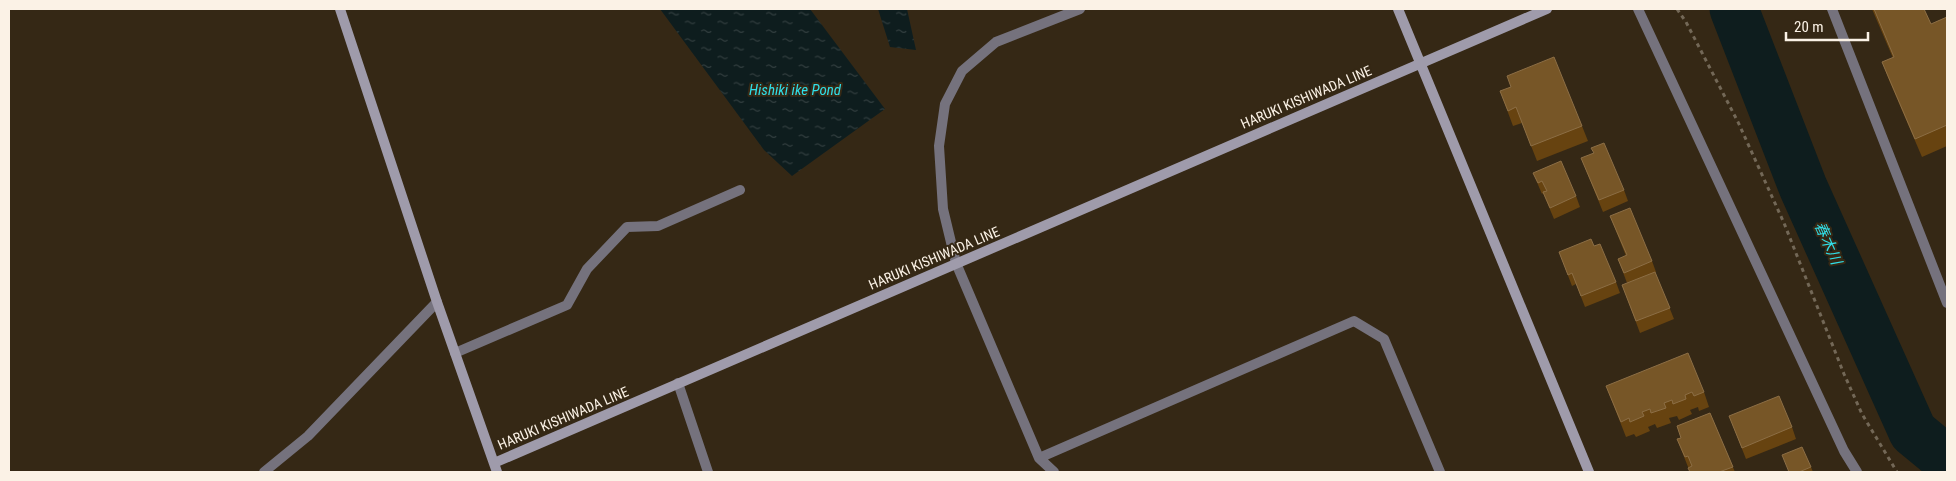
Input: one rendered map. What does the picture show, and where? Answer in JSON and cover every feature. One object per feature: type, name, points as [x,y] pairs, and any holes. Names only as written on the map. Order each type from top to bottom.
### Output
[{"type":"main road","name":"HARUKI KISHIWADA LINE","points":[[340,9],[437,302],[495,468],[678,383],[1546,9]]},
{"type":"main road","points":[[1398,9],[1589,472]]},
{"type":"street","points":[[1054,472],[1039,458],[956,264],[942,200],[939,146],[945,104],[962,71],[996,42],[1080,9]]},
{"type":"street","points":[[1638,9],[1844,451],[1857,472]]},
{"type":"street","points":[[1832,9],[1947,303]]},
{"type":"street","points":[[455,353],[567,305],[587,270],[627,227],[658,226],[740,190]]},
{"type":"street","points":[[264,472],[308,436],[437,302]]},
{"type":"street","points":[[1039,458],[1354,321],[1384,340],[1440,472]]},
{"type":"street","points":[[678,383],[708,472]]},
{"type":"path","points":[[1676,9],[1686,22],[1738,122],[1784,223],[1844,374],[1862,414],[1897,472]]},
{"type":"water","name":"Hishiki ike Pond","points":[[660,9],[810,9],[885,109],[792,176],[764,150]]},
{"type":"water","points":[[878,9],[907,9],[916,50],[890,47]]},
{"type":"building","points":[[1874,9],[1924,9],[1931,24],[1947,17],[1947,125],[1915,139],[1882,62],[1894,57]]},
{"type":"building","points":[[1554,57],[1582,126],[1531,146],[1516,107],[1508,111],[1500,91],[1511,87],[1507,76]]},
{"type":"building","points":[[1604,143],[1624,190],[1599,200],[1581,158],[1594,153],[1591,148]]},
{"type":"building","points":[[1561,161],[1576,196],[1550,208],[1543,192],[1547,191],[1542,181],[1538,183],[1533,173]]},
{"type":"building","points":[[1630,208],[1652,261],[1624,273],[1618,259],[1627,255],[1610,216]]},
{"type":"building","points":[[1591,239],[1594,246],[1600,244],[1616,282],[1581,296],[1572,273],[1568,275],[1559,252]]},
{"type":"building","points":[[1655,272],[1670,308],[1636,321],[1622,285]]},
{"type":"building","points":[[1688,353],[1704,392],[1694,396],[1692,392],[1685,395],[1686,399],[1673,404],[1672,400],[1664,403],[1666,408],[1651,413],[1650,409],[1642,412],[1644,416],[1630,422],[1629,418],[1621,422],[1606,386]]},
{"type":"building","points":[[1779,396],[1792,427],[1742,448],[1729,416]]},
{"type":"building","points":[[1710,413],[1733,467],[1719,472],[1690,472],[1688,468],[1692,466],[1688,456],[1685,457],[1677,439],[1681,438],[1677,426]]},
{"type":"building","points":[[1802,447],[1811,467],[1799,472],[1789,472],[1782,455]]},
{"type":"waterway","name":"春木川","points":[[1734,9],[1803,187],[1913,432],[1947,460]]}]
